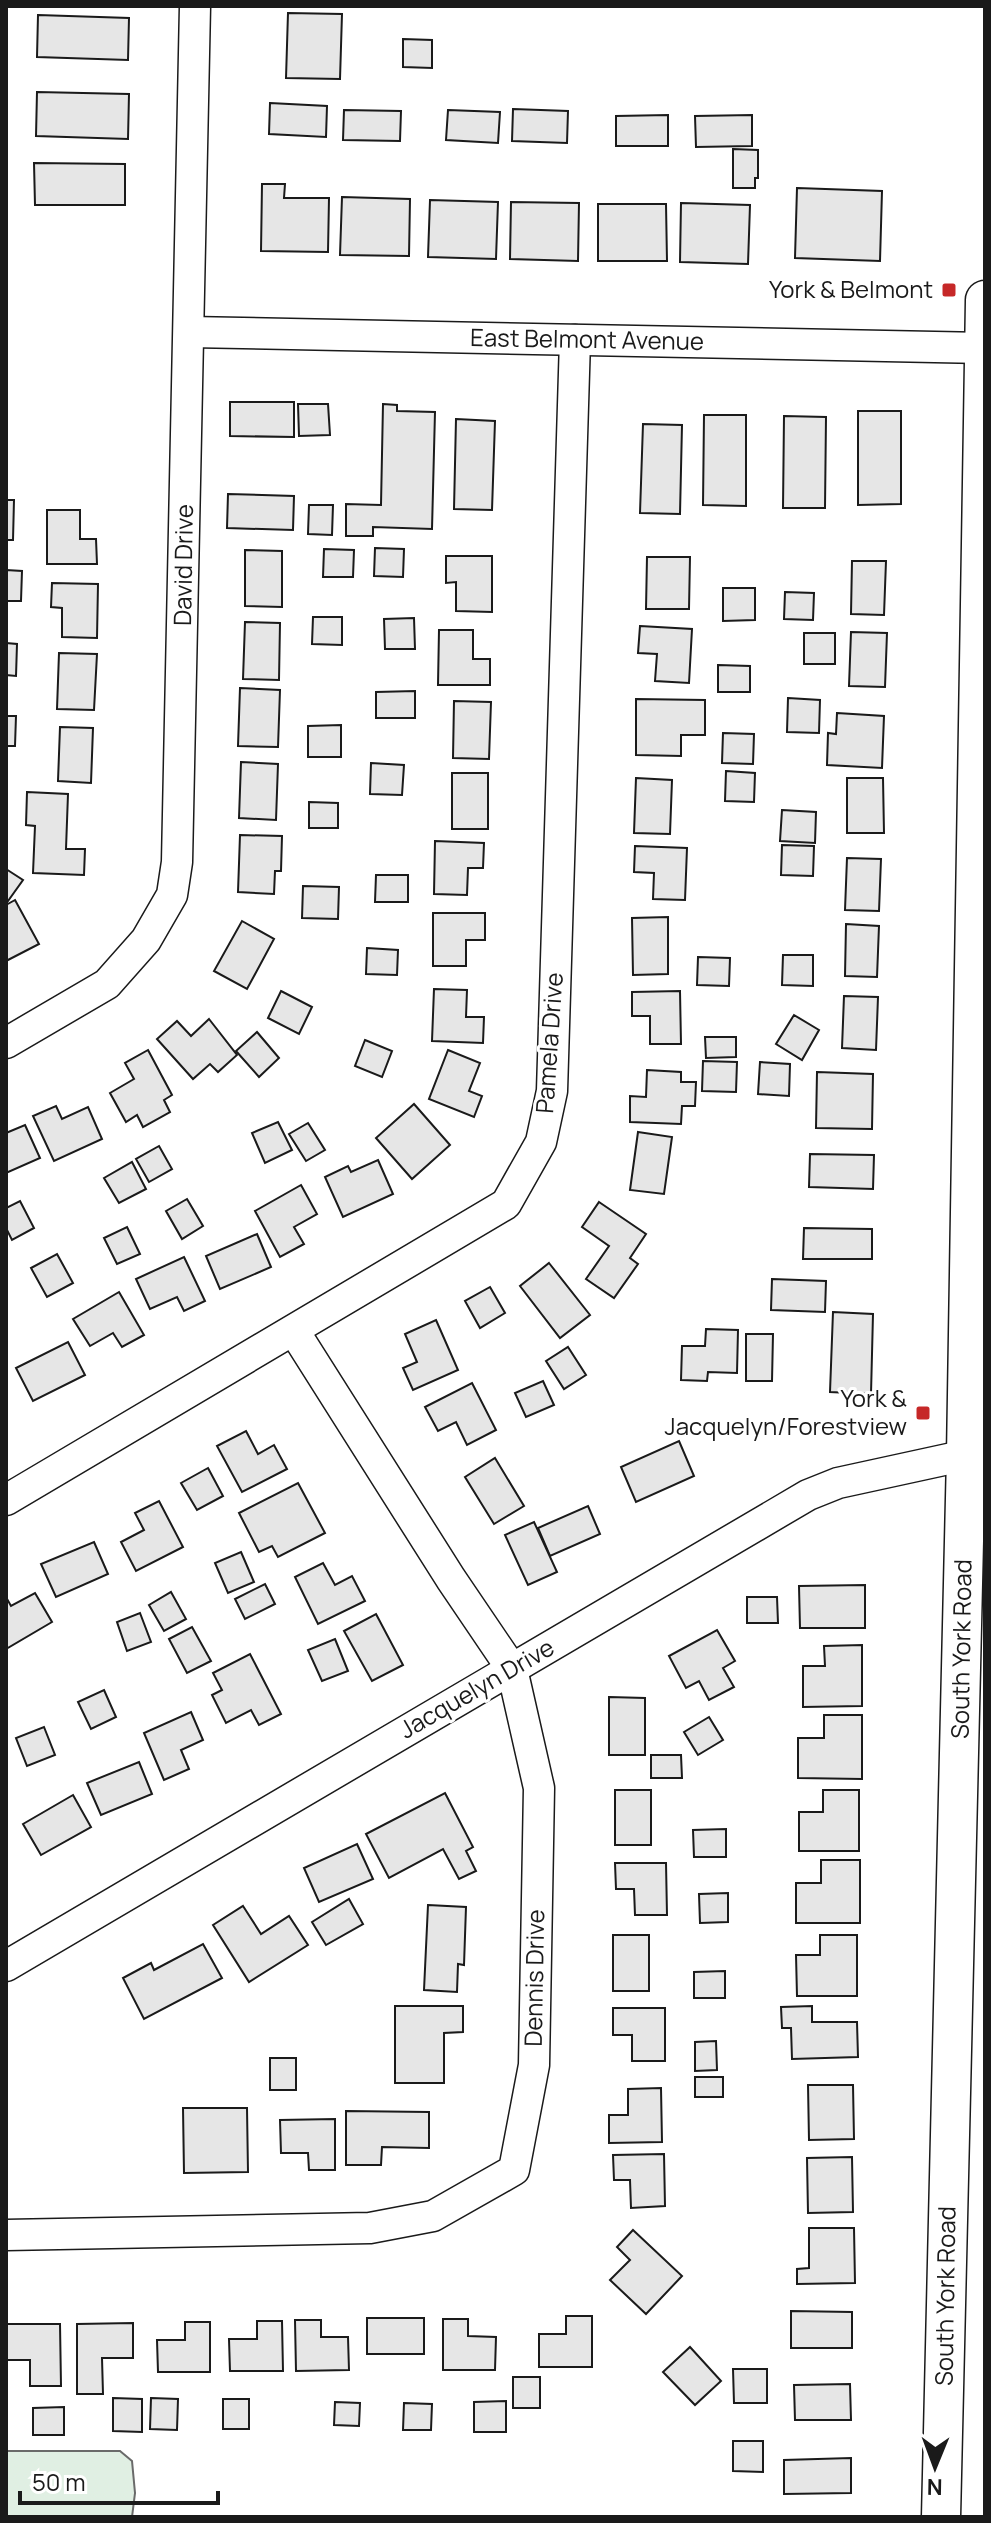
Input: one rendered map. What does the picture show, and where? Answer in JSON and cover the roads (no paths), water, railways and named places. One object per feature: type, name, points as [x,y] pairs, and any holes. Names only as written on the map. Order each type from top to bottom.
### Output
[{"type":"main road","name":"South York Road","points":[[941,2517],[976,1453],[985,300]]},
{"type":"street","name":"David Drive","points":[[6,1043],[107,984],[146,940],[172,895],[177,862],[195,6]]},
{"type":"street","name":"East Belmont Avenue","points":[[189,332],[575,340],[984,362]]},
{"type":"street","name":"Pamela Drive","points":[[6,1500],[506,1204],[541,1142],[552,1091],[575,340]]},
{"type":"street","name":"Dennis Drive","points":[[6,2235],[370,2228],[433,2216],[514,2170],[534,2065],[539,1788],[512,1669],[451,1579],[294,1331]]},
{"type":"street","name":"Jacquelyn Drive","points":[[6,1966],[808,1495],[838,1483],[976,1453]]},
{"type":"place","name":"York & Belmont","points":[[949,290]]},
{"type":"place","name":"York & Jacquelyn/Forestview","points":[[923,1413]]}]
